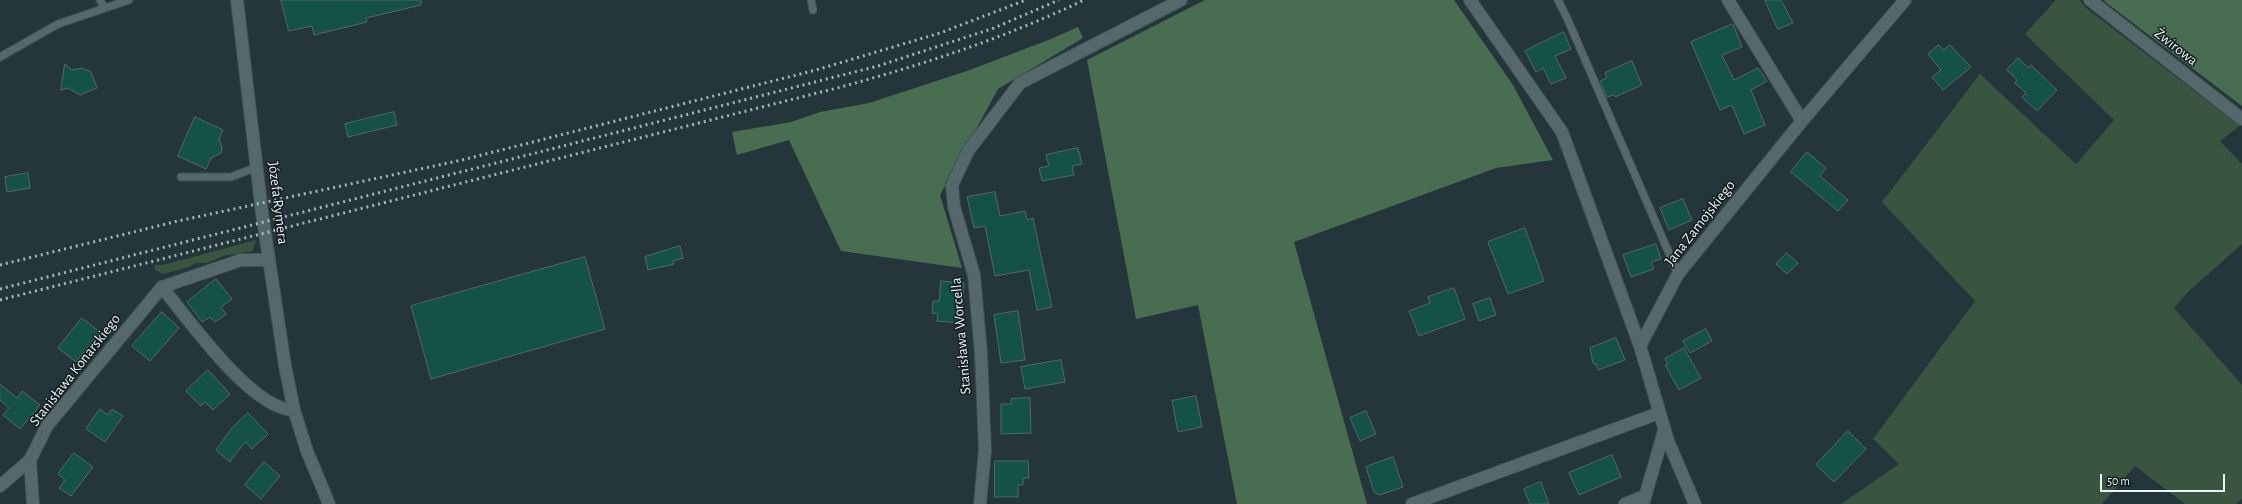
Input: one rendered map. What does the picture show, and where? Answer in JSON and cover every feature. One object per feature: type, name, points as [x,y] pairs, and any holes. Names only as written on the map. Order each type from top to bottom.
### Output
[{"type":"street","name":"Józefa Rymera","points":[[237,0],[269,260],[282,347],[294,410]]},
{"type":"street","name":"Stanisława Worcella","points":[[980,504],[985,450],[981,353],[974,276],[954,207],[952,185],[968,151],[1020,83],[1181,0]]},
{"type":"street","points":[[1470,0],[1562,132],[1640,346],[1664,431],[1695,504]]},
{"type":"street","points":[[1728,0],[1802,121]]},
{"type":"street","name":"Jana Zamojskiego","points":[[1640,346],[1678,274],[1802,121],[1905,0]]},
{"type":"street","name":"Żwirowa","points":[[2090,0],[2242,119]]},
{"type":"street","points":[[269,260],[241,260],[162,287],[210,345],[253,392],[272,404],[284,409],[294,410],[307,451],[329,504]]},
{"type":"street","name":"Stanisława Konarskiego","points":[[30,460],[47,426],[162,287]]},
{"type":"street","points":[[1412,504],[1659,413]]},
{"type":"street","points":[[1625,504],[1644,500],[1664,431]]},
{"type":"street","points":[[0,486],[30,460]]},
{"type":"street","points":[[30,460],[33,504]]},
{"type":"lane","points":[[100,0],[104,7]]},
{"type":"lane","points":[[0,57],[58,24],[104,7],[129,0]]},
{"type":"lane","points":[[811,0],[813,10]]},
{"type":"lane","points":[[1558,0],[1678,274]]},
{"type":"lane","points":[[181,177],[231,178],[257,167]]},
{"type":"green space","points":[[1205,0],[1454,0],[1513,85],[1553,160],[1496,168],[1294,242],[1367,504],[1237,504],[1198,305],[1136,319],[1087,60]]},
{"type":"green space","points":[[2056,0],[2079,0],[2086,8],[2240,126],[2220,141],[2242,164],[2242,244],[2189,291],[2174,308],[2242,385],[2242,499],[2236,504],[2185,504],[2135,466],[2102,504],[1841,504],[1899,464],[1873,439],[1975,301],[1882,202],[1980,74],[2076,164],[2114,120],[2025,34]]},
{"type":"green space","points":[[2105,0],[2242,0],[2242,106],[2104,1]]},
{"type":"green space","points":[[1078,27],[1083,38],[998,89],[940,195],[962,268],[841,251],[789,140],[737,155],[732,132],[791,122],[820,112],[869,103],[967,71],[1051,39]]},
{"type":"green space","points":[[256,240],[253,251],[223,256],[207,263],[196,263],[189,267],[163,274],[155,270],[155,265],[163,265]]},
{"type":"building","points":[[281,0],[421,0],[421,5],[366,18],[367,22],[314,35],[312,26],[289,31]]},
{"type":"building","points":[[1765,0],[1781,0],[1793,23],[1778,29]]},
{"type":"building","points":[[1733,24],[1742,47],[1722,55],[1734,80],[1758,68],[1767,81],[1751,90],[1765,125],[1744,134],[1732,105],[1720,110],[1691,42]]},
{"type":"building","points":[[1564,32],[1571,49],[1555,56],[1566,78],[1551,84],[1543,68],[1536,72],[1525,51]]},
{"type":"building","points":[[1939,45],[1943,50],[1950,45],[1971,67],[1943,90],[1932,77],[1941,70],[1928,54]]},
{"type":"building","points":[[2018,58],[2029,68],[2031,65],[2057,90],[2037,111],[2022,97],[2026,93],[2015,83],[2017,80],[2007,70]]},
{"type":"building","points":[[1632,61],[1642,85],[1615,97],[1614,95],[1607,97],[1600,81],[1607,78],[1605,73]]},
{"type":"building","points":[[65,64],[72,70],[82,68],[91,72],[97,88],[80,95],[68,88],[61,90]]},
{"type":"building","points":[[394,112],[397,125],[348,137],[345,124]]},
{"type":"building","points":[[195,117],[223,130],[219,139],[222,148],[221,153],[211,158],[206,169],[178,156]]},
{"type":"building","points":[[1078,148],[1082,164],[1072,166],[1074,175],[1042,181],[1039,168],[1049,166],[1046,155]]},
{"type":"building","points":[[1807,152],[1826,168],[1820,176],[1848,200],[1838,211],[1791,172]]},
{"type":"building","points":[[28,173],[30,188],[7,192],[5,177]]},
{"type":"building","points":[[995,192],[1000,216],[1025,211],[1027,220],[1033,218],[1052,307],[1037,310],[1029,270],[995,276],[985,226],[974,228],[967,197]]},
{"type":"building","points":[[1683,199],[1692,220],[1669,230],[1660,208]]},
{"type":"building","points":[[1525,228],[1544,281],[1508,294],[1488,242]]},
{"type":"building","points":[[1656,244],[1661,259],[1651,262],[1654,269],[1631,277],[1623,255]]},
{"type":"building","points":[[680,246],[683,258],[673,261],[674,264],[648,270],[645,257]]},
{"type":"building","points":[[1787,253],[1798,263],[1787,274],[1776,264]]},
{"type":"building","points":[[585,257],[605,329],[431,379],[411,306]]},
{"type":"building","points":[[216,279],[232,299],[221,307],[226,314],[215,322],[210,317],[202,322],[187,302]]},
{"type":"building","points":[[941,281],[964,283],[961,323],[937,321],[938,314],[932,313],[933,301],[939,301]]},
{"type":"building","points":[[1454,288],[1465,319],[1419,336],[1409,311],[1430,303],[1428,297]]},
{"type":"building","points":[[1490,298],[1496,315],[1479,321],[1473,304]]},
{"type":"building","points":[[1018,311],[1025,360],[1001,363],[994,315]]},
{"type":"building","points":[[162,312],[179,328],[150,361],[132,346]]},
{"type":"building","points":[[82,318],[100,332],[76,362],[58,348]]},
{"type":"building","points":[[1706,329],[1712,341],[1690,353],[1683,341]]},
{"type":"building","points":[[1616,338],[1625,360],[1598,370],[1596,364],[1593,363],[1590,348]]},
{"type":"building","points":[[1684,348],[1701,378],[1679,390],[1665,365],[1668,364],[1665,359]]},
{"type":"building","points":[[1061,360],[1065,382],[1025,389],[1021,367]]},
{"type":"building","points":[[208,370],[230,394],[213,410],[205,402],[201,406],[186,391]]},
{"type":"building","points":[[0,384],[17,398],[22,391],[40,405],[20,429],[3,415],[9,408],[0,400]]},
{"type":"building","points":[[1196,396],[1202,427],[1178,432],[1172,401]]},
{"type":"building","points":[[1030,398],[1031,433],[1001,434],[1001,404],[1011,404],[1011,399]]},
{"type":"building","points":[[100,409],[108,415],[112,409],[123,416],[105,442],[86,429]]},
{"type":"building","points":[[1366,411],[1376,434],[1360,441],[1350,418]]},
{"type":"building","points":[[248,413],[268,434],[252,449],[245,442],[230,462],[216,450],[232,428]]},
{"type":"building","points":[[1848,431],[1866,449],[1834,482],[1816,465]]},
{"type":"building","points":[[74,453],[93,467],[71,496],[59,488],[65,480],[58,474]]},
{"type":"building","points":[[1612,455],[1621,477],[1579,495],[1569,473]]},
{"type":"building","points":[[1393,457],[1403,487],[1379,495],[1374,492],[1366,467]]},
{"type":"building","points":[[995,461],[1028,461],[1029,478],[1023,478],[1023,485],[1018,485],[1018,497],[995,497]]},
{"type":"building","points":[[264,462],[280,476],[261,499],[245,485]]},
{"type":"building","points":[[1541,482],[1549,504],[1530,504],[1524,489]]},
{"type":"railway","points":[[0,265],[178,221],[462,160],[816,70],[940,33],[1026,0]]},
{"type":"railway","points":[[0,289],[878,66],[994,28],[1059,0]]},
{"type":"railway","points":[[0,300],[837,88],[963,50],[1024,27],[1084,0]]}]
